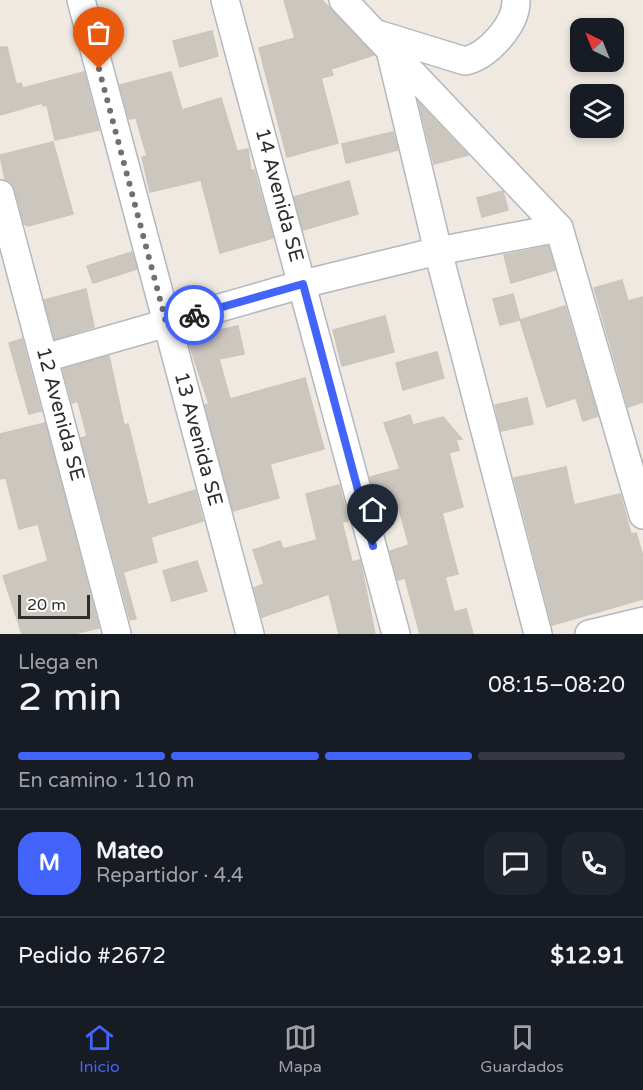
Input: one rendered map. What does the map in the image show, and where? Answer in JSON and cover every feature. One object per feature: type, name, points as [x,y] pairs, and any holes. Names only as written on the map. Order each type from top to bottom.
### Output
[{"type":"street","name":"13 Avenida SE","points":[[81,0],[250,634]]},
{"type":"street","name":"14 Avenida SE","points":[[225,0],[396,634]]},
{"type":"street","points":[[343,0],[559,228],[643,515]]},
{"type":"street","points":[[382,42],[465,61],[472,59],[488,50],[505,30],[516,0]]},
{"type":"street","points":[[382,42],[538,634]]},
{"type":"street","name":"12 Avenida SE","points":[[0,194],[117,634]]},
{"type":"street","points":[[45,358],[303,284],[438,251],[559,228]]},
{"type":"street","points":[[589,634],[643,621]]},
{"type":"building","points":[[284,0],[322,0],[374,55],[331,69],[333,75],[321,78],[338,143],[287,157],[259,48],[295,38]]},
{"type":"building","points":[[212,31],[218,56],[180,67],[173,41]]},
{"type":"building","points":[[0,47],[7,47],[16,84],[21,83],[23,88],[84,72],[99,130],[55,140],[47,105],[43,106],[42,103],[0,115]]},
{"type":"building","points":[[171,72],[182,110],[221,98],[237,151],[248,149],[251,171],[254,170],[273,238],[220,253],[201,180],[150,192],[142,157],[147,156],[136,118],[129,119],[120,85]]},
{"type":"building","points":[[419,103],[468,155],[434,164]]},
{"type":"building","points":[[393,132],[398,150],[346,163],[342,144]]},
{"type":"building","points":[[53,142],[73,214],[28,226],[24,224],[15,189],[5,179],[0,155]]},
{"type":"building","points":[[349,181],[358,214],[303,230],[294,197]]},
{"type":"building","points":[[503,191],[508,210],[482,217],[477,198]]},
{"type":"building","points":[[548,246],[555,270],[511,283],[504,255]]},
{"type":"building","points":[[132,252],[137,269],[93,283],[87,266]]},
{"type":"building","points":[[622,280],[628,301],[643,297],[643,402],[628,407],[594,288]]},
{"type":"building","points":[[86,289],[94,327],[55,339],[44,300]]},
{"type":"building","points":[[513,294],[520,320],[500,325],[493,299]]},
{"type":"building","points":[[565,306],[598,416],[583,421],[576,398],[547,407],[520,320]]},
{"type":"building","points":[[385,316],[394,352],[342,366],[333,330]]},
{"type":"building","points":[[238,326],[244,354],[219,359],[230,399],[305,378],[324,449],[270,464],[279,498],[233,511],[205,405],[209,404],[187,337]]},
{"type":"building","points":[[22,339],[41,411],[29,414],[9,343]]},
{"type":"building","points":[[437,352],[444,378],[403,390],[396,363]]},
{"type":"building","points":[[109,356],[124,425],[128,424],[148,505],[195,490],[203,521],[151,537],[157,562],[123,572],[136,619],[130,620],[81,438],[87,436],[78,401],[72,403],[63,369]]},
{"type":"building","points":[[527,398],[533,424],[501,431],[495,405]]},
{"type":"building","points":[[410,415],[413,425],[443,417],[462,439],[456,440],[459,450],[449,453],[463,507],[442,513],[458,574],[445,577],[454,612],[466,609],[473,634],[420,634],[405,578],[398,580],[390,551],[409,545],[398,505],[379,510],[370,477],[400,469],[384,423]]},
{"type":"building","points":[[45,423],[99,628],[73,634],[22,634],[3,576],[48,561],[38,524],[19,529],[6,478],[0,479],[0,434]]},
{"type":"building","points":[[566,467],[574,505],[620,494],[631,534],[636,533],[643,556],[643,599],[552,625],[514,478]]},
{"type":"building","points":[[339,485],[348,518],[348,521],[342,522],[352,562],[360,560],[375,634],[339,634],[329,594],[262,617],[254,588],[264,584],[253,550],[280,541],[283,549],[317,540],[306,494]]},
{"type":"building","points":[[197,561],[207,591],[172,601],[163,571]]},
{"type":"way so far","points":[[99,69],[166,322],[194,315]]},
{"type":"route","points":[[194,315],[303,284],[373,546]]}]
